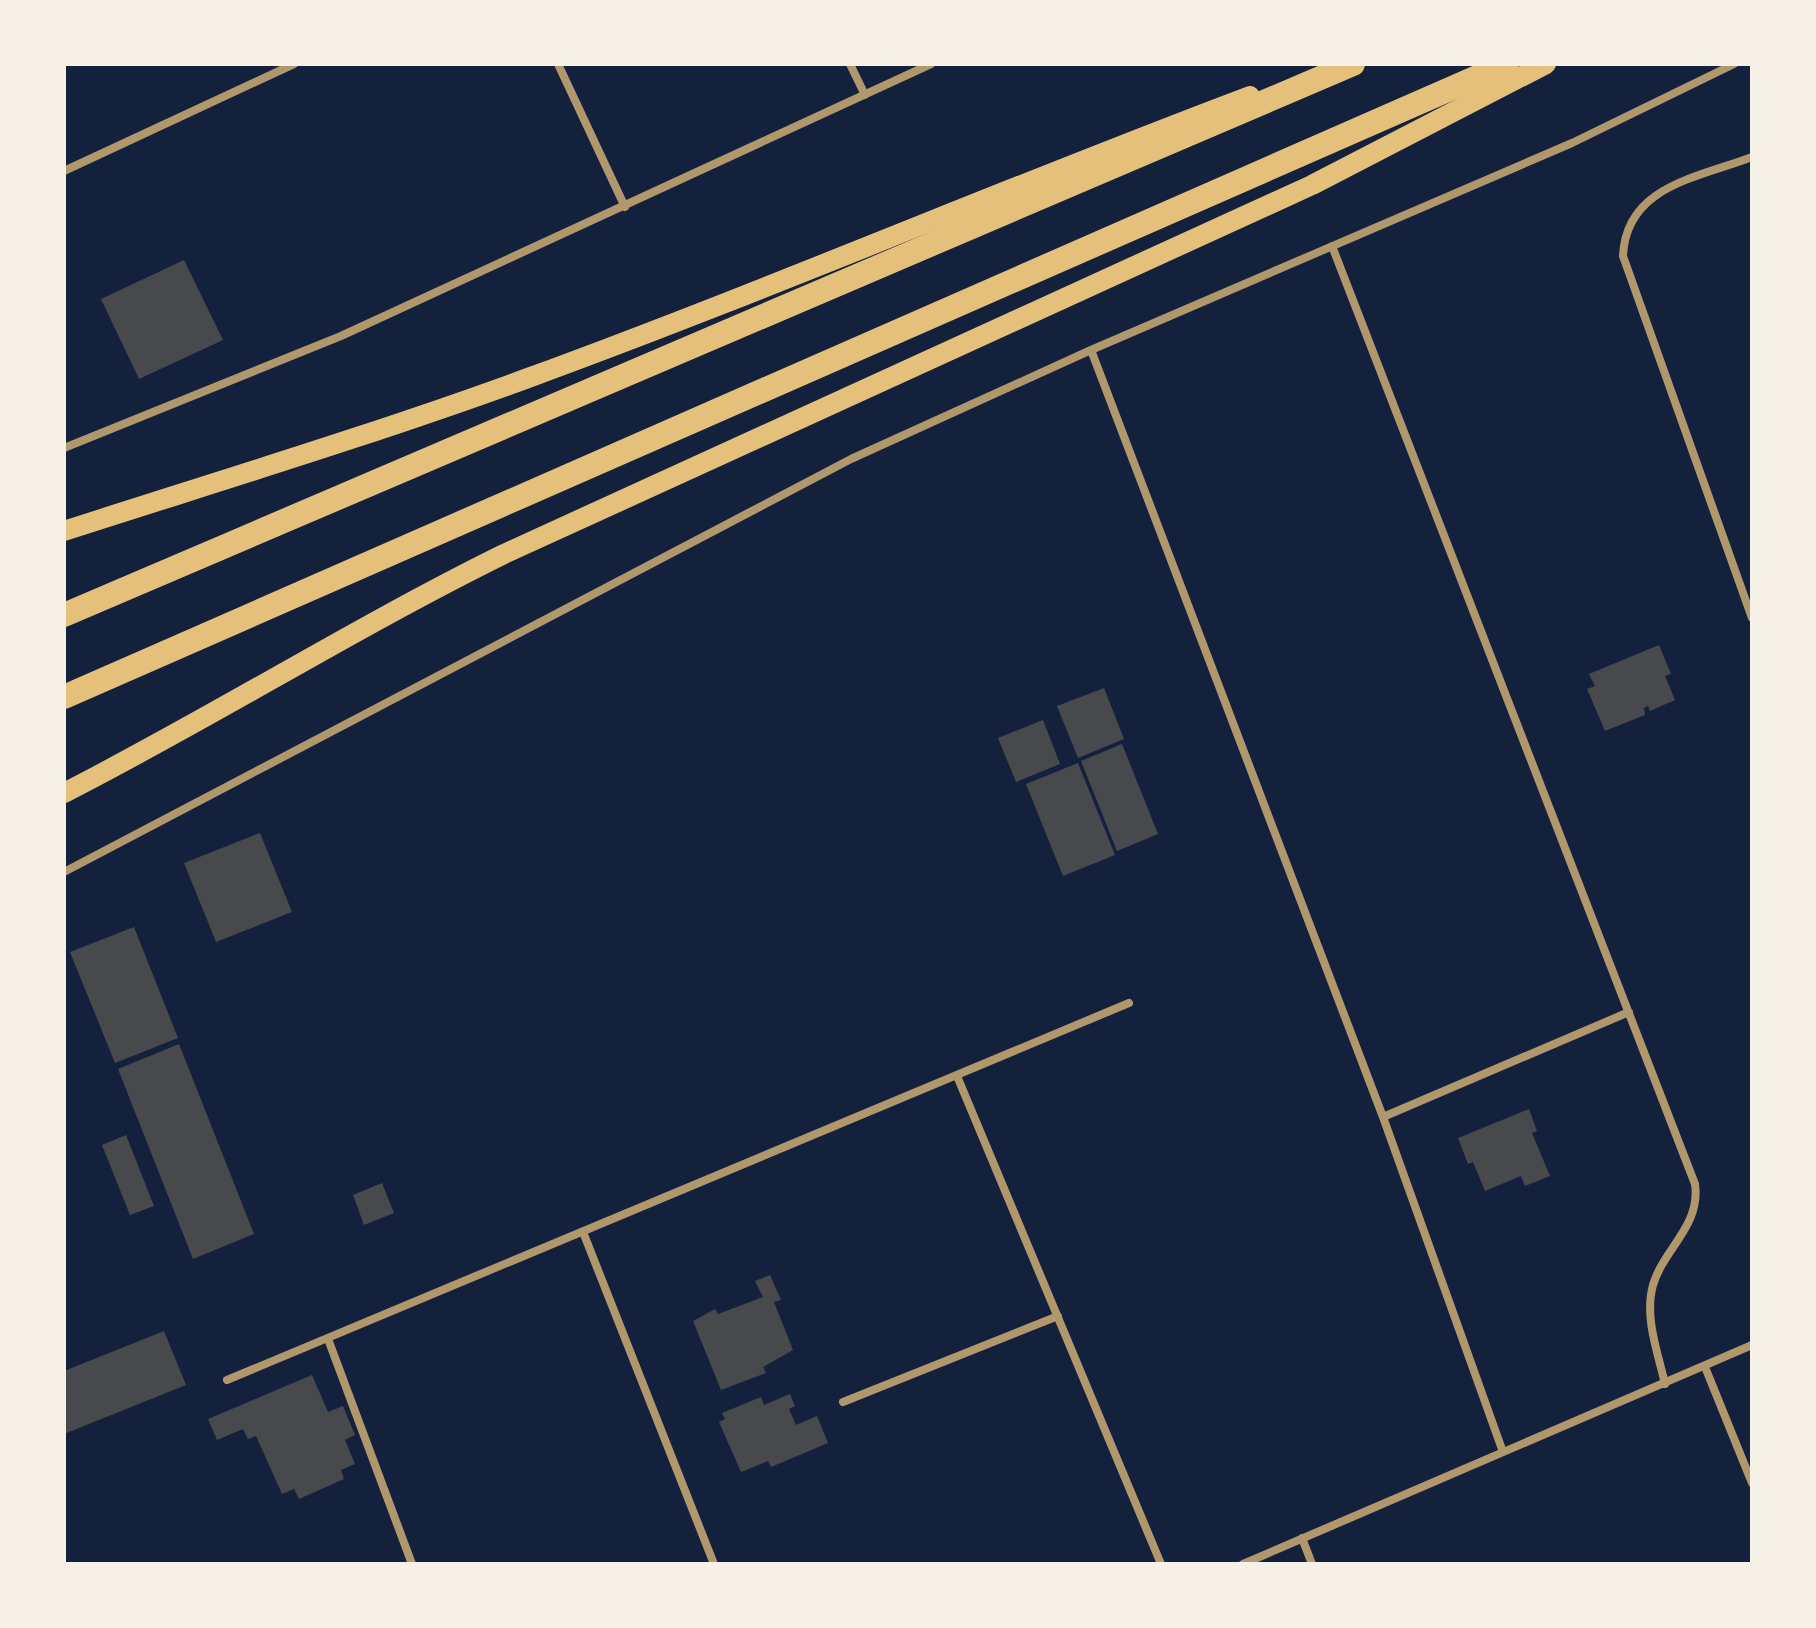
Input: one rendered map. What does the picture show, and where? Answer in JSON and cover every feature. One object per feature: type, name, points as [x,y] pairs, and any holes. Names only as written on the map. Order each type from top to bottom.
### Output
[{"type":"highway","points":[[64,615],[1353,64]]},
{"type":"highway","points":[[64,697],[1507,64]]},
{"type":"main road","points":[[64,531],[527,378],[842,257],[1049,171],[1336,64]]},
{"type":"main road","points":[[64,793],[286,674],[428,592],[504,554],[1300,191],[1546,64]]},
{"type":"street","points":[[64,171],[277,68],[294,64]]},
{"type":"street","points":[[558,64],[625,207]]},
{"type":"street","points":[[850,64],[865,95]]},
{"type":"street","points":[[64,448],[341,336],[931,64]]},
{"type":"street","points":[[64,872],[367,715],[753,508],[917,427],[1572,143],[1734,64]]},
{"type":"street","points":[[1752,157],[1646,200],[1628,225],[1623,256],[1752,618]]},
{"type":"street","points":[[1332,246],[1695,1184],[1697,1197],[1689,1223],[1658,1272],[1651,1298],[1652,1325],[1665,1384]]},
{"type":"street","points":[[1091,350],[1383,1117],[1503,1452]]},
{"type":"street","points":[[227,1380],[1129,1003]]},
{"type":"street","points":[[1383,1117],[1629,1012]]},
{"type":"street","points":[[957,1076],[1161,1564]]},
{"type":"street","points":[[583,1232],[714,1564]]},
{"type":"street","points":[[843,1402],[1058,1316]]},
{"type":"street","points":[[328,1339],[412,1564]]},
{"type":"street","points":[[1243,1564],[1752,1345]]},
{"type":"street","points":[[1705,1367],[1752,1483]]},
{"type":"street","points":[[1302,1538],[1312,1564]]},
{"type":"building","points":[[184,260],[223,340],[139,379],[101,299]]},
{"type":"building","points":[[1659,645],[1671,674],[1665,676],[1675,700],[1650,711],[1648,706],[1644,708],[1645,715],[1605,731],[1587,689],[1595,686],[1589,674]]},
{"type":"building","points":[[1104,688],[1124,739],[1078,758],[1057,706]]},
{"type":"building","points":[[1043,720],[1060,764],[1016,782],[998,738]]},
{"type":"building","points":[[1122,744],[1158,834],[1117,851],[1081,761]]},
{"type":"building","points":[[1078,763],[1115,855],[1063,876],[1026,784]]},
{"type":"building","points":[[260,833],[292,912],[216,942],[184,863]]},
{"type":"building","points":[[134,927],[178,1038],[115,1063],[70,952]]},
{"type":"building","points":[[179,1044],[254,1234],[193,1259],[118,1069]]},
{"type":"building","points":[[1529,1109],[1537,1131],[1532,1133],[1550,1176],[1525,1186],[1521,1176],[1485,1191],[1473,1162],[1468,1164],[1458,1138]]},
{"type":"building","points":[[126,1135],[154,1206],[130,1215],[102,1145]]},
{"type":"building","points":[[382,1183],[394,1213],[364,1225],[353,1195]]},
{"type":"building","points":[[770,1275],[781,1300],[774,1302],[793,1350],[763,1367],[766,1373],[721,1390],[693,1321],[715,1309],[718,1314],[763,1297],[755,1281]]},
{"type":"building","points":[[164,1331],[186,1385],[64,1434],[64,1371]]},
{"type":"building","points":[[312,1375],[328,1412],[343,1406],[355,1435],[345,1440],[355,1464],[341,1470],[344,1479],[299,1499],[294,1489],[282,1494],[256,1436],[248,1439],[243,1429],[217,1440],[208,1419]]},
{"type":"building","points":[[790,1394],[795,1406],[789,1409],[796,1425],[817,1416],[828,1443],[771,1467],[768,1461],[741,1472],[719,1422],[725,1419],[722,1413],[761,1397],[764,1405]]}]
